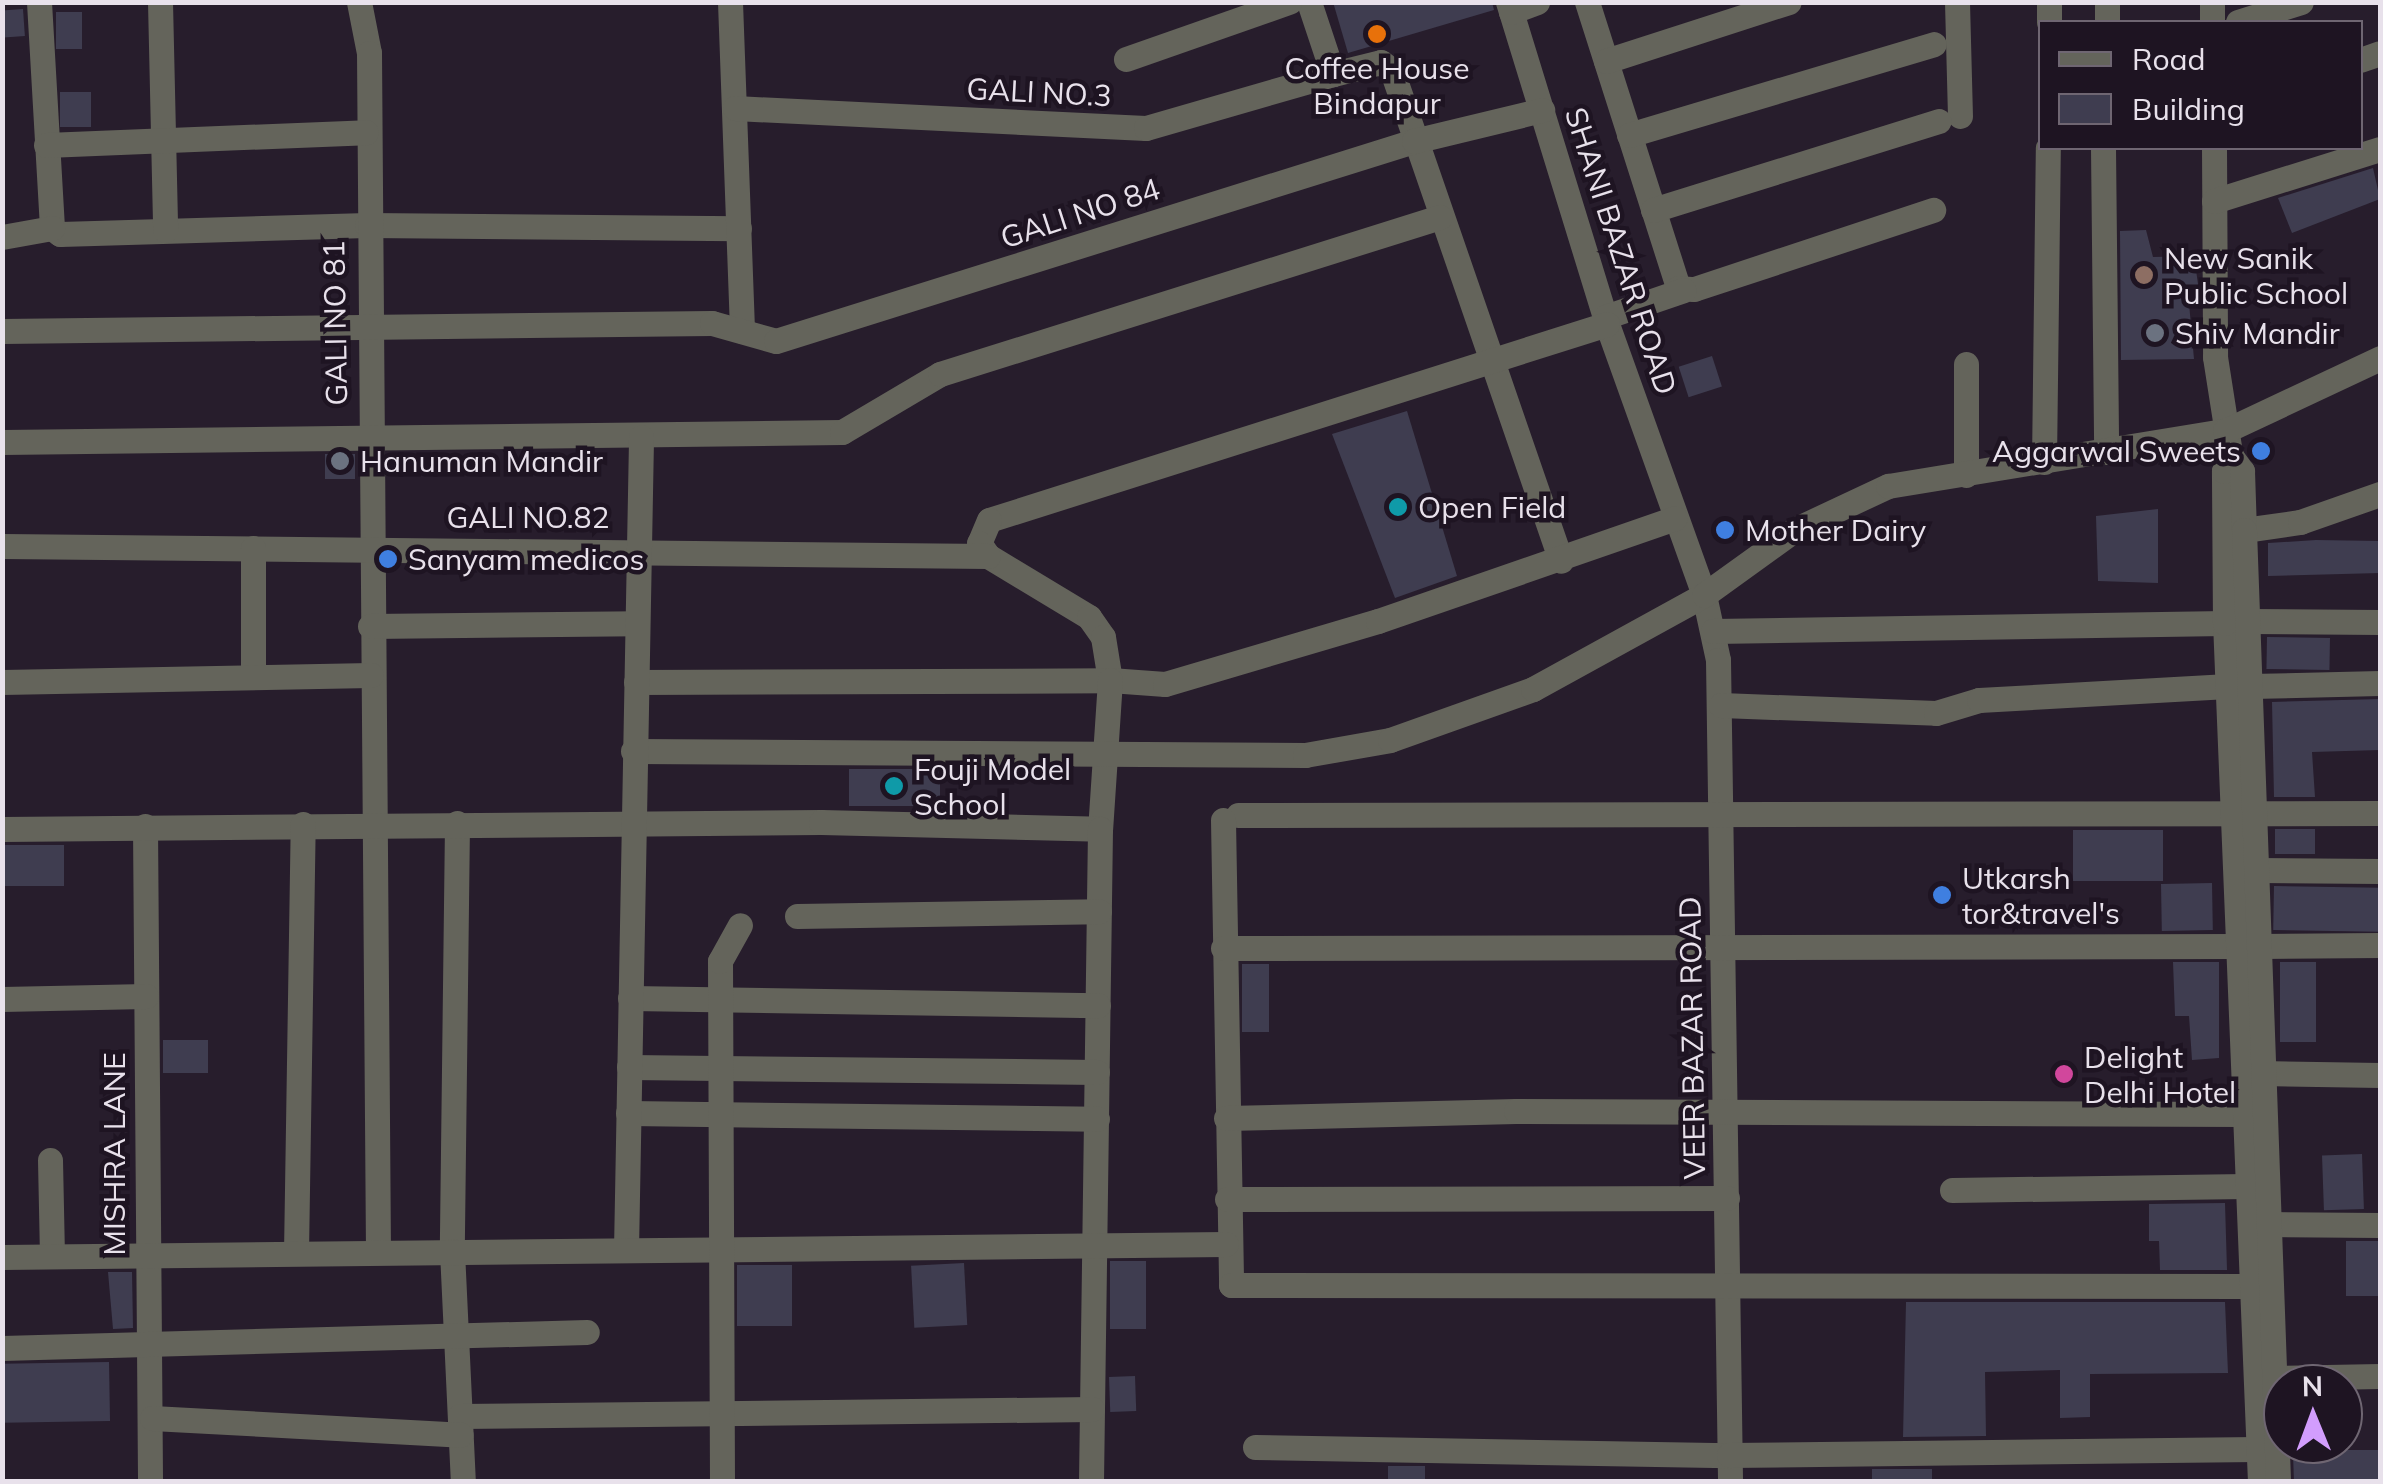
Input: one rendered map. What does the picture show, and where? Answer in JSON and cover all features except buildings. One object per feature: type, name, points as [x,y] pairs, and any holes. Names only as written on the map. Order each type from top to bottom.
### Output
[{"type":"street","points":[[39,2],[52,228]]},
{"type":"street","points":[[160,2],[165,230]]},
{"type":"street","name":"GALI NO 81","points":[[360,2],[369,54],[366,324],[378,1252]]},
{"type":"street","points":[[2,331],[712,322],[753,336],[738,228],[730,2]]},
{"type":"street","points":[[1126,59],[1290,2]]},
{"type":"street","points":[[1309,2],[1333,74]]},
{"type":"street","points":[[1510,7],[1537,2]]},
{"type":"street","points":[[1587,2],[1674,280],[1684,290]]},
{"type":"street","points":[[1606,62],[1789,2]]},
{"type":"street","points":[[1653,210],[1949,119],[1957,2]]},
{"type":"street","points":[[2244,20],[2301,2]]},
{"type":"street","name":"SHANI BAZAR ROAD","points":[[1510,7],[1606,321],[1704,595]]},
{"type":"street","points":[[1629,135],[1934,44]]},
{"type":"street","name":"GALI NO.3","points":[[735,108],[1146,128],[1333,74],[1388,64],[1414,140]]},
{"type":"street","name":"GALI NO 84","points":[[753,336],[791,338],[1414,140],[1542,110]]},
{"type":"street","points":[[46,145],[366,132]]},
{"type":"street","points":[[1414,140],[1561,561]]},
{"type":"street","points":[[2214,202],[2380,149]]},
{"type":"street","points":[[2044,462],[2048,150]]},
{"type":"street","points":[[2104,150],[2106,452]]},
{"type":"street","points":[[2214,150],[2215,356],[2228,444],[2224,471],[2236,622],[2249,946],[2260,1073],[2271,1364]]},
{"type":"street","points":[[1091,1482],[1100,829],[1110,680],[1102,637],[1089,617],[988,556],[979,543],[989,520],[1489,360],[1684,290],[1932,210]]},
{"type":"street","points":[[2,442],[842,432],[940,374],[1440,217]]},
{"type":"street","points":[[2,237],[52,228],[66,234],[366,225],[738,228]]},
{"type":"street","points":[[633,751],[1305,755],[1390,740],[1534,689],[1704,595],[1834,508],[1888,486],[2106,452],[2228,444],[2380,358]]},
{"type":"street","points":[[1966,364],[1966,474]]},
{"type":"street","points":[[626,1250],[641,437]]},
{"type":"street","points":[[2228,444],[2242,471],[2244,530],[2236,622]]},
{"type":"street","points":[[2244,530],[2300,522],[2380,494]]},
{"type":"street","points":[[636,682],[1191,680],[1561,561],[1675,518]]},
{"type":"street","name":"GALI NO.82","points":[[2,546],[638,549],[988,556]]},
{"type":"street","points":[[252,548],[253,676]]},
{"type":"street","name":"VEER BAZAR ROAD","points":[[1704,595],[1713,631],[1720,705],[1730,1482]]},
{"type":"street","points":[[370,626],[638,622]]},
{"type":"street","points":[[1713,631],[2380,622]]},
{"type":"street","points":[[2,682],[372,674]]},
{"type":"street","points":[[1720,705],[1936,713],[1978,700],[2380,683]]},
{"type":"street","points":[[2250,1286],[1238,1287],[1227,1281],[1226,1244],[1223,948],[1231,818],[2380,813]]},
{"type":"street","points":[[2243,814],[2256,870],[2243,1114],[2260,1482]]},
{"type":"street","points":[[2,829],[633,822],[1100,829]]},
{"type":"street","points":[[458,823],[452,1252],[463,1482]]},
{"type":"street","points":[[296,1253],[303,824]]},
{"type":"street","name":"MISHRA LANE","points":[[145,826],[150,1482]]},
{"type":"street","points":[[2256,870],[2380,872]]},
{"type":"street","points":[[797,916],[1099,911]]},
{"type":"street","points":[[722,1482],[720,961],[740,925]]},
{"type":"street","points":[[1223,948],[1724,950],[2380,945]]},
{"type":"street","points":[[2,999],[146,996]]},
{"type":"street","points":[[630,998],[1098,1005]]},
{"type":"street","points":[[629,1067],[1097,1072]]},
{"type":"street","points":[[2260,1073],[2380,1075]]},
{"type":"street","points":[[1226,1118],[1516,1112],[1724,1116],[2243,1114]]},
{"type":"street","points":[[628,1113],[1097,1119]]},
{"type":"street","points":[[50,1160],[52,1256]]},
{"type":"street","points":[[1952,1190],[2246,1186]]},
{"type":"street","points":[[1227,1199],[1727,1198]]},
{"type":"street","points":[[2266,1224],[2380,1225]]},
{"type":"street","points":[[2,1257],[1226,1244]]},
{"type":"street","points":[[2,1348],[150,1347],[588,1332]]},
{"type":"street","points":[[152,1418],[461,1426],[722,1410],[1092,1409]]},
{"type":"street","points":[[1255,1447],[1729,1455],[2257,1449]]},
{"type":"place","name":"Coffee House Bindapur","points":[[1377,34]]},
{"type":"place","name":"New Sanik Public School","points":[[2144,275]]},
{"type":"place","name":"Shiv Mandir","points":[[2155,333]]},
{"type":"place","name":"Aggarwal Sweets","points":[[2261,451]]},
{"type":"place","name":"Hanuman Mandir","points":[[340,461]]},
{"type":"place","name":"Open Field","points":[[1398,507]]},
{"type":"place","name":"Mother Dairy","points":[[1725,530]]},
{"type":"place","name":"Sanyam medicos","points":[[388,559]]},
{"type":"place","name":"Fouji Model School","points":[[894,786]]},
{"type":"place","name":"Utkarsh tor&travel's","points":[[1942,895]]},
{"type":"place","name":"Delight Delhi Hotel","points":[[2064,1074]]}]
